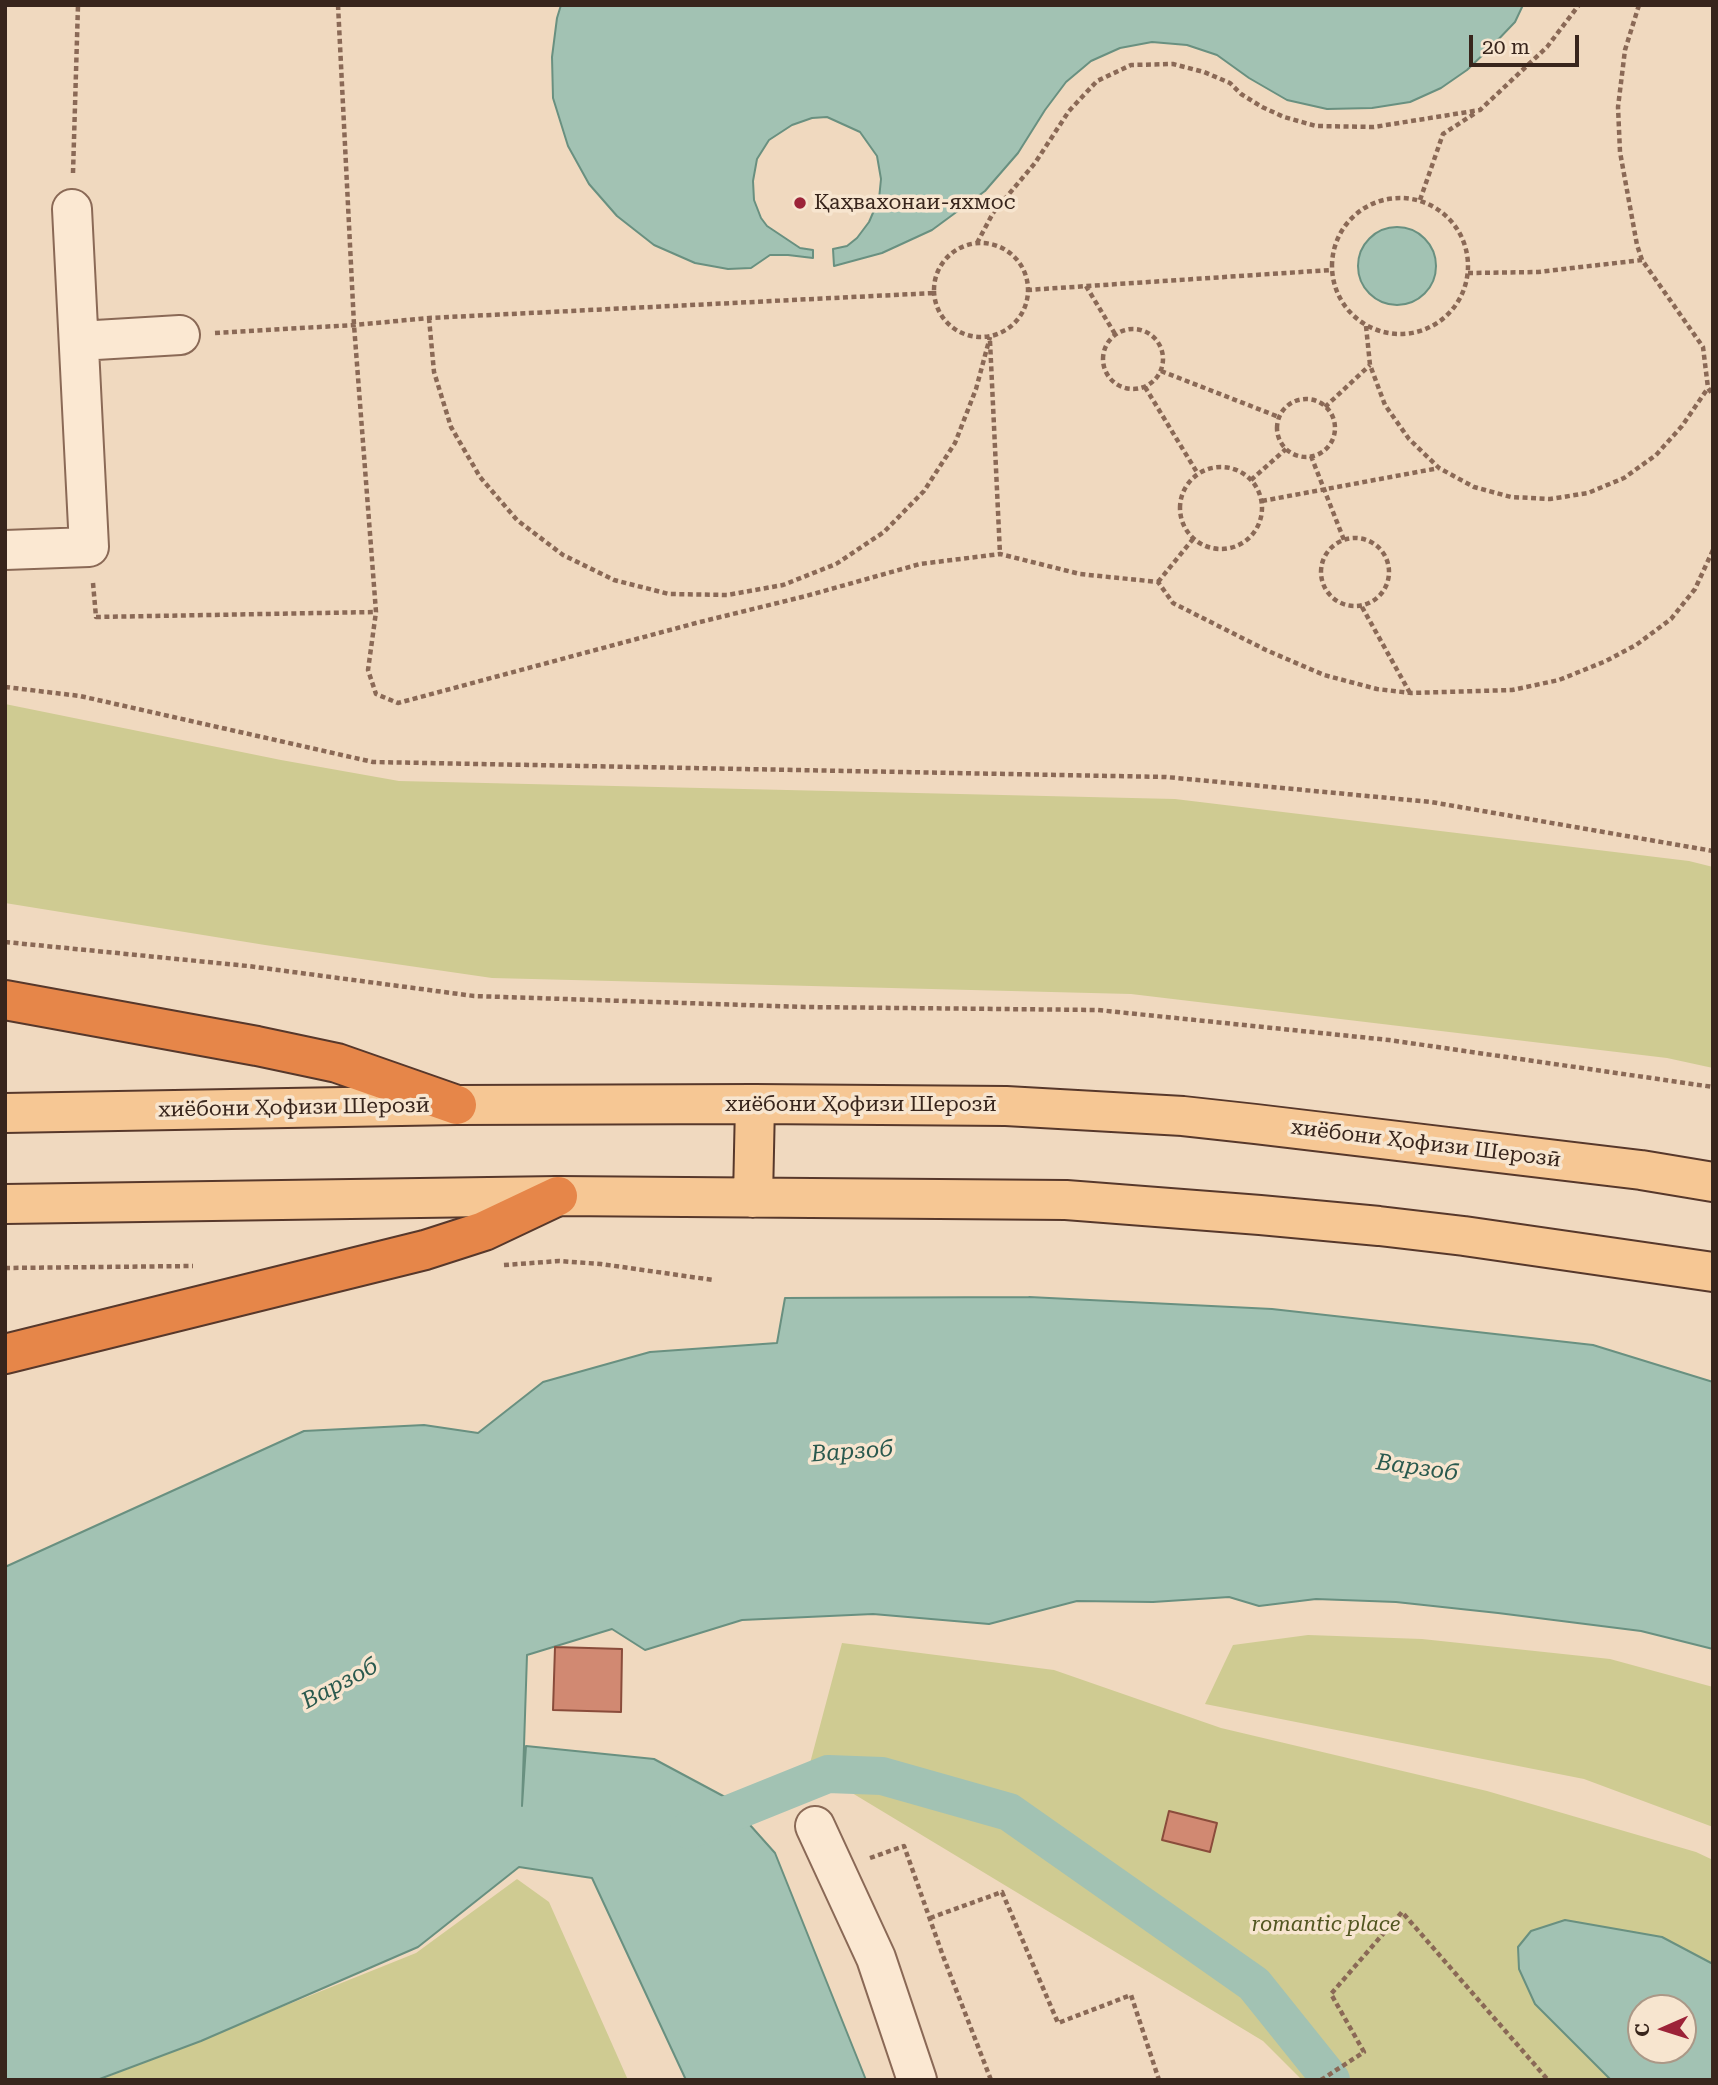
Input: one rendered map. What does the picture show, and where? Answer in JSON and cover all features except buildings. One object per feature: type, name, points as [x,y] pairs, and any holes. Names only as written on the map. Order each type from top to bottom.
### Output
[{"type":"highway","points":[[5,1000],[337,1063],[457,1105]]},
{"type":"highway","points":[[5,1354],[425,1250],[484,1231],[558,1196]]},
{"type":"main road","points":[[753,1198],[755,1104]]},
{"type":"main road","name":"хиёбони Ҳофизи Шерозӣ","points":[[5,1113],[457,1105],[1006,1106],[1183,1116],[1641,1170],[1713,1182]]},
{"type":"main road","points":[[5,1204],[558,1196],[1017,1198],[1171,1207],[1464,1236],[1713,1272]]},
{"type":"lane","points":[[5,550],[89,547],[72,209]]},
{"type":"lane","points":[[79,341],[180,335]]},
{"type":"lane","points":[[815,1826],[876,1958],[917,2080]]},
{"type":"path","points":[[72,209],[78,5]]},
{"type":"path","points":[[338,5],[355,325],[376,612],[368,670],[376,694],[398,703],[920,564],[1000,554],[1080,573],[1158,582],[1173,603],[1266,650],[1324,675],[1377,689],[1411,693],[1512,690],[1559,680],[1606,662],[1636,645],[1671,619],[1695,589],[1713,550]]},
{"type":"path","points":[[1420,200],[1443,134],[1480,110],[1547,47],[1579,5]]},
{"type":"path","points":[[1639,5],[1625,50],[1618,107],[1620,152],[1637,245],[1642,260],[1703,347],[1708,388],[1713,396]]},
{"type":"path","points":[[976,243],[993,212],[1035,163],[1069,111],[1097,82],[1131,65],[1173,64],[1203,72],[1230,83],[1241,94],[1262,107],[1284,117],[1316,126],[1374,127],[1480,110]]},
{"type":"path","points":[[1394,197],[1420,200],[1441,211],[1457,228],[1466,249],[1468,273],[1460,299],[1443,320],[1419,332],[1392,335],[1366,326],[1341,302],[1331,270],[1335,244],[1348,221],[1369,204],[1394,197]]},
{"type":"path","points":[[976,243],[992,244],[1006,251],[1018,261],[1026,275],[1026,303],[1021,315],[1013,325],[990,337],[974,337],[958,332],[946,322],[937,309],[934,293],[936,275],[945,259],[959,248],[976,243]]},
{"type":"path","points":[[1468,273],[1538,271],[1642,260]]},
{"type":"path","points":[[1027,290],[1331,270]]},
{"type":"path","points":[[1086,286],[1115,334]]},
{"type":"path","points":[[180,335],[429,318],[934,293]]},
{"type":"path","points":[[429,318],[434,372],[451,427],[480,477],[509,512],[563,555],[614,580],[670,594],[727,595],[783,585],[836,564],[884,532],[924,491],[955,443],[976,390],[990,337]]},
{"type":"path","points":[[1366,326],[1370,365],[1385,405],[1409,439],[1439,468],[1474,486],[1511,497],[1550,499],[1588,493],[1624,478],[1656,455],[1682,426],[1708,388]]},
{"type":"path","points":[[1137,328],[1156,339],[1164,360],[1155,381],[1134,390],[1113,383],[1102,364],[1107,342],[1115,334],[1125,329],[1137,328]]},
{"type":"path","points":[[990,337],[1000,554]]},
{"type":"path","points":[[1325,407],[1370,365]]},
{"type":"path","points":[[1161,371],[1279,417]]},
{"type":"path","points":[[1145,387],[1198,474]]},
{"type":"path","points":[[1309,399],[1325,407],[1331,414],[1335,431],[1327,448],[1320,453],[1302,457],[1286,449],[1278,434],[1279,417],[1291,403],[1309,399]]},
{"type":"path","points":[[1251,480],[1286,449]]},
{"type":"path","points":[[1311,456],[1344,540]]},
{"type":"path","points":[[1226,467],[1239,471],[1251,480],[1262,501],[1262,516],[1247,540],[1234,547],[1206,547],[1193,539],[1185,529],[1180,518],[1182,493],[1188,482],[1198,474],[1211,468],[1226,467]]},
{"type":"path","points":[[1262,501],[1439,468]]},
{"type":"path","points":[[1158,582],[1193,539]]},
{"type":"path","points":[[1344,540],[1368,540],[1379,547],[1387,558],[1390,570],[1383,593],[1374,602],[1362,607],[1339,604],[1330,597],[1321,576],[1321,564],[1326,554],[1334,545],[1344,540]]},
{"type":"path","points":[[1362,607],[1411,693]]},
{"type":"path","points":[[96,617],[376,612]]},
{"type":"path","points":[[5,687],[80,696],[373,762],[1166,777],[1431,802],[1713,851]]},
{"type":"path","points":[[5,942],[248,966],[474,996],[805,1006],[1098,1010],[1388,1040],[1713,1087]]},
{"type":"path","points":[[494,1267],[559,1261],[713,1280]]},
{"type":"path","points":[[835,1870],[904,1846],[991,2080]]},
{"type":"path","points":[[930,1918],[1002,1892],[1058,2023],[1131,1995],[1159,2080]]},
{"type":"path","points":[[1321,2080],[1364,2052],[1331,1994],[1402,1912],[1548,2080]]},
{"type":"green space","points":[[5,704],[399,781],[1175,799],[1689,861],[1713,867],[1713,1068],[1667,1058],[1131,994],[492,978],[5,903]]},
{"type":"green space","points":[[1308,1635],[1422,1639],[1610,1659],[1713,1687],[1713,1827],[1584,1779],[1205,1704],[1233,1645]]},
{"type":"green space","name":"romantic place","points":[[842,1643],[1054,1670],[1221,1728],[1487,1791],[1696,1852],[1713,1860],[1713,2080],[1302,2080],[1263,2041],[809,1767]]},
{"type":"green space","points":[[517,1879],[549,1902],[628,2080],[100,2080],[416,1953]]},
{"type":"water","points":[[561,5],[1523,5],[1515,22],[1492,46],[1467,70],[1441,88],[1410,102],[1372,108],[1327,109],[1287,100],[1217,55],[1187,45],[1152,42],[1120,48],[1091,61],[1066,82],[1018,153],[985,191],[932,230],[882,253],[834,266],[833,249],[847,246],[869,222],[879,199],[881,179],[877,156],[860,132],[827,117],[812,118],[792,125],[769,140],[757,159],[753,181],[754,200],[767,226],[800,248],[813,250],[813,258],[770,255],[751,268],[728,269],[695,263],[654,245],[617,216],[589,184],[568,146],[553,98],[552,57]]},
{"type":"water","points":[[1397,227],[1412,230],[1429,244],[1436,266],[1433,281],[1419,298],[1397,305],[1382,302],[1365,288],[1358,266],[1361,251],[1375,234]]},
{"type":"water","name":"Варзоб","points":[[1029,1297],[1272,1309],[1593,1345],[1713,1382],[1713,1649],[1641,1631],[1396,1602],[1316,1599],[1259,1606],[1229,1597],[1153,1602],[1077,1601],[989,1624],[873,1614],[742,1620],[645,1650],[612,1629],[527,1655],[522,1806],[526,1746],[654,1759],[725,1797],[775,1853],[866,2080],[686,2080],[592,1878],[519,1867],[418,1947],[201,2041],[97,2080],[5,2080],[5,1567],[304,1431],[424,1425],[478,1433],[543,1382],[650,1352],[777,1343],[785,1298]]},
{"type":"water","points":[[1565,1920],[1662,1937],[1713,1964],[1713,2080],[1611,2080],[1535,2004],[1519,1969],[1518,1947],[1531,1931]]},
{"type":"waterway","points":[[689,1830],[828,1774],[882,1776],[1009,1812],[1254,1984],[1331,2080]]},
{"type":"place","name":"Қаҳвахонаи-яхмос","points":[[800,203]]}]
